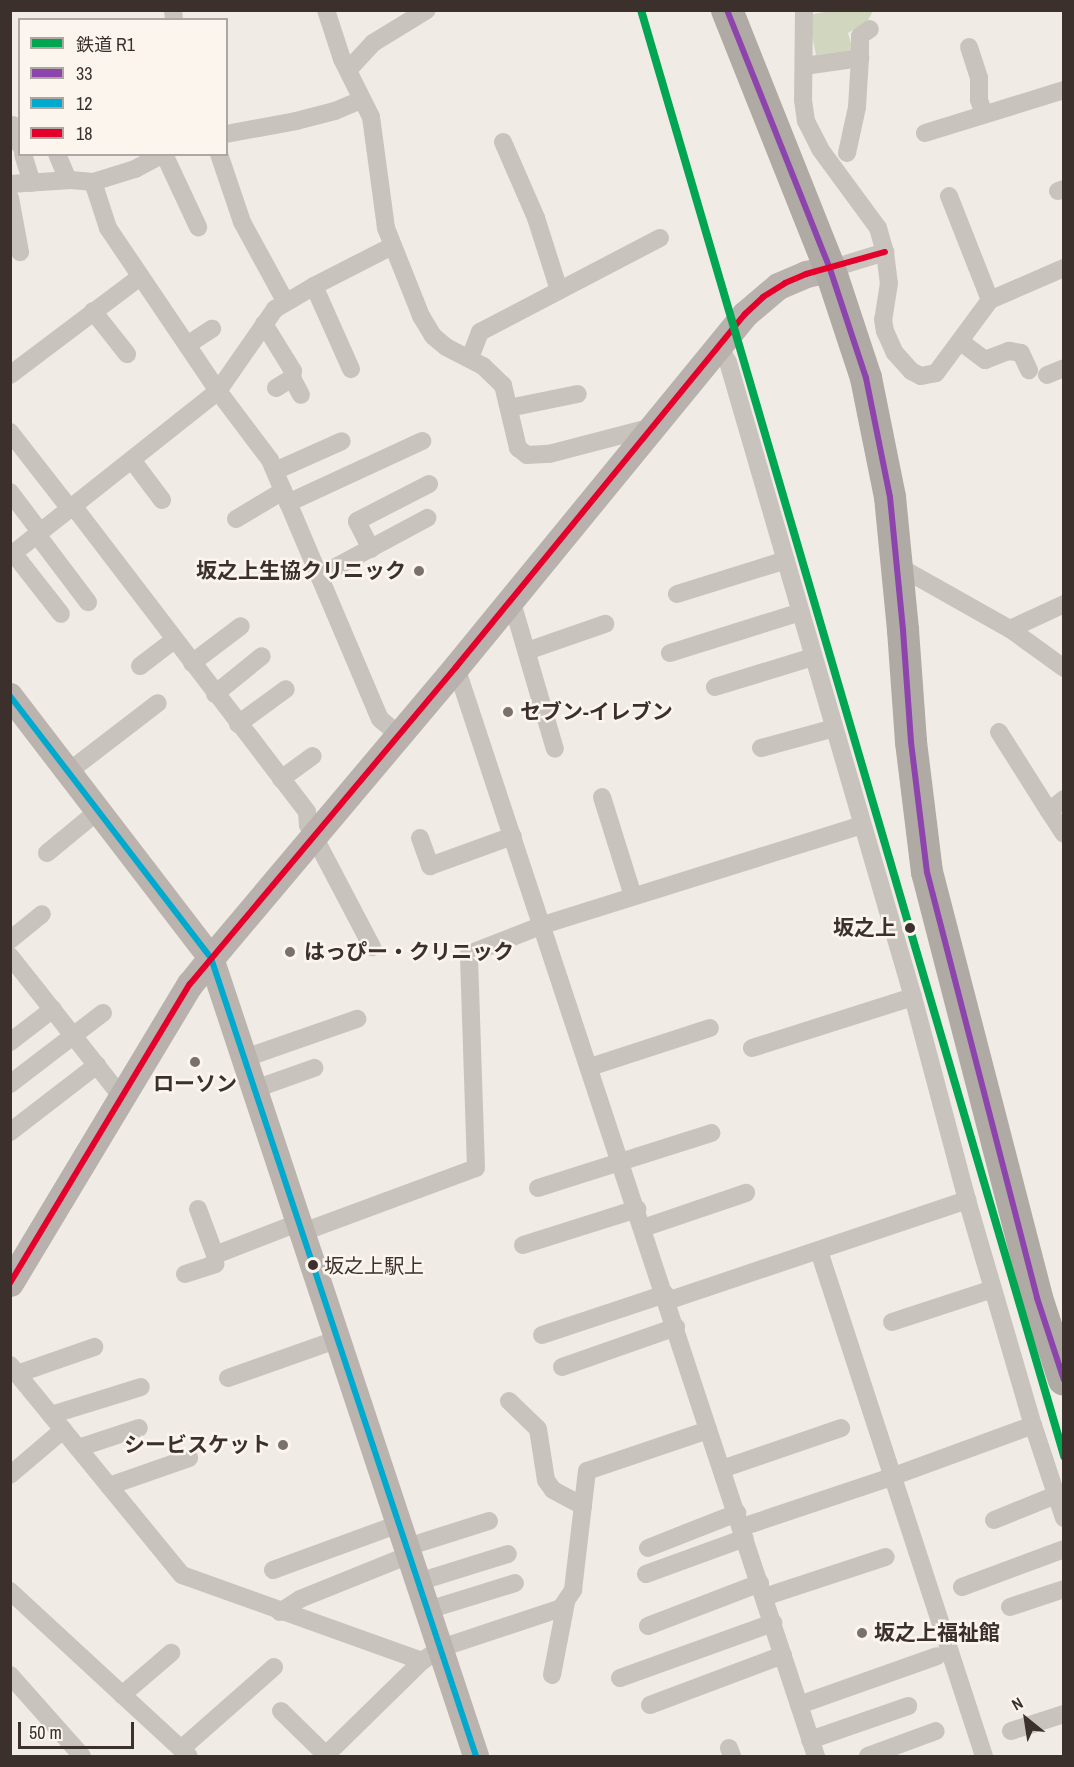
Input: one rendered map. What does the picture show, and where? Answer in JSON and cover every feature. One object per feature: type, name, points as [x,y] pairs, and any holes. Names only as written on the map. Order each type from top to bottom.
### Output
[{"type":"highway","points":[[727,10],[830,269],[866,378],[890,497],[898,566],[911,742],[927,872],[1037,1298],[1064,1380]]},
{"type":"main road","points":[[10,1283],[190,984],[211,958],[456,667],[745,314],[771,291],[806,274],[830,269]]},
{"type":"street","points":[[326,10],[348,70],[370,117],[386,228],[421,316],[433,336],[446,347],[470,358],[503,385],[518,448],[527,455],[578,447],[653,427]]},
{"type":"street","points":[[804,10],[803,100],[812,135],[878,228],[885,252],[889,283],[883,319],[890,344],[900,360],[911,371],[921,376],[936,373],[990,300],[1064,268]]},
{"type":"street","points":[[348,70],[373,43],[426,11]]},
{"type":"street","points":[[847,153],[857,107],[860,36],[870,29]]},
{"type":"street","points":[[969,47],[979,78],[979,100],[984,114]]},
{"type":"street","points":[[804,66],[860,58]]},
{"type":"street","points":[[925,133],[1064,90]]},
{"type":"street","points":[[228,134],[296,122],[335,111],[361,100]]},
{"type":"street","points":[[13,125],[18,139]]},
{"type":"street","points":[[503,142],[536,218],[559,290]]},
{"type":"street","points":[[24,156],[32,183]]},
{"type":"street","points":[[58,156],[68,180]]},
{"type":"street","points":[[10,184],[68,180],[93,182],[135,169],[159,156]]},
{"type":"street","points":[[164,156],[198,227]]},
{"type":"street","points":[[220,156],[242,222],[285,302]]},
{"type":"street","points":[[93,182],[108,228],[218,391],[240,416],[275,471],[380,719],[399,735]]},
{"type":"street","points":[[949,196],[990,300]]},
{"type":"street","points":[[10,198],[20,252]]},
{"type":"street","points":[[470,358],[480,332],[660,238]]},
{"type":"street","points":[[61,614],[14,549],[39,534],[73,508],[218,391],[264,324],[285,302],[392,246]]},
{"type":"street","points":[[830,269],[885,252]]},
{"type":"street","points":[[10,375],[140,277]]},
{"type":"street","points":[[314,286],[351,369]]},
{"type":"street","points":[[93,311],[127,354]]},
{"type":"street","points":[[264,324],[293,371],[292,378],[301,395]]},
{"type":"street","points":[[187,345],[212,329]]},
{"type":"street","points":[[961,342],[985,360],[1009,351],[1021,353],[1046,371]]},
{"type":"street","points":[[719,346],[728,362],[913,997],[993,1289],[1033,1425],[1064,1518]]},
{"type":"street","points":[[276,388],[292,378]]},
{"type":"street","points":[[509,408],[578,394]]},
{"type":"street","points":[[10,432],[73,508],[307,812],[308,825],[372,947]]},
{"type":"street","points":[[275,471],[342,441]]},
{"type":"street","points":[[236,519],[422,441]]},
{"type":"street","points":[[132,460],[162,500]]},
{"type":"street","points":[[371,549],[357,521],[429,484]]},
{"type":"street","points":[[10,492],[88,602]]},
{"type":"street","points":[[320,576],[427,518]]},
{"type":"street","points":[[677,594],[786,560]]},
{"type":"street","points":[[898,566],[1010,629],[1064,668]]},
{"type":"street","points":[[512,599],[555,749]]},
{"type":"street","points":[[1010,629],[1064,604]]},
{"type":"street","points":[[670,653],[801,612]]},
{"type":"street","points":[[527,651],[605,624]]},
{"type":"street","points":[[192,663],[242,626]]},
{"type":"street","points":[[140,666],[174,640]]},
{"type":"street","points":[[215,694],[262,656]]},
{"type":"street","points":[[715,687],[813,657]]},
{"type":"street","points":[[456,667],[676,1327],[813,1748],[908,1706]]},
{"type":"street","points":[[238,724],[286,689]]},
{"type":"street","points":[[10,696],[211,958],[428,1610],[432,1654],[476,1756]]},
{"type":"street","points":[[68,772],[158,703]]},
{"type":"street","points":[[761,748],[834,728]]},
{"type":"street","points":[[999,732],[1064,834]]},
{"type":"street","points":[[281,779],[313,756]]},
{"type":"street","points":[[602,797],[633,896]]},
{"type":"street","points":[[1049,811],[1064,799]]},
{"type":"street","points":[[46,853],[98,811]]},
{"type":"street","points":[[214,1255],[476,1168],[470,954],[543,925],[862,825]]},
{"type":"street","points":[[420,838],[430,866],[513,836]]},
{"type":"street","points":[[10,940],[42,914]]},
{"type":"street","points":[[10,956],[121,1096]]},
{"type":"street","points":[[752,1048],[913,997]]},
{"type":"street","points":[[10,1042],[53,1009]]},
{"type":"street","points":[[10,1084],[103,1013]]},
{"type":"street","points":[[245,1058],[357,1019]]},
{"type":"street","points":[[590,1067],[710,1028]]},
{"type":"street","points":[[10,1132],[96,1065]]},
{"type":"street","points":[[255,1089],[314,1068]]},
{"type":"street","points":[[538,1188],[711,1133]]},
{"type":"street","points":[[643,1228],[746,1193]]},
{"type":"street","points":[[542,1335],[819,1251],[968,1200]]},
{"type":"street","points":[[185,1274],[215,1264],[198,1209]]},
{"type":"street","points":[[523,1245],[637,1209]]},
{"type":"street","points":[[819,1251],[984,1756]]},
{"type":"street","points":[[892,1322],[993,1289]]},
{"type":"street","points":[[562,1367],[676,1327]]},
{"type":"street","points":[[228,1378],[339,1339]]},
{"type":"street","points":[[94,1347],[14,1370],[182,1575],[280,1612],[432,1654]]},
{"type":"street","points":[[51,1414],[141,1387]]},
{"type":"street","points":[[509,1401],[538,1429],[546,1480],[553,1490],[583,1506]]},
{"type":"street","points":[[648,1548],[741,1526],[894,1476],[1033,1425]]},
{"type":"street","points":[[78,1448],[139,1428]]},
{"type":"street","points":[[722,1469],[841,1428]]},
{"type":"street","points":[[10,1475],[63,1430]]},
{"type":"street","points":[[281,1711],[326,1756],[432,1654],[561,1608],[573,1590],[587,1471],[708,1430]]},
{"type":"street","points":[[110,1486],[189,1458]]},
{"type":"street","points":[[994,1520],[1056,1496]]},
{"type":"street","points":[[273,1570],[405,1542],[489,1521]]},
{"type":"street","points":[[646,1574],[741,1526]]},
{"type":"street","points":[[280,1612],[405,1542]]},
{"type":"street","points":[[962,1587],[1064,1549]]},
{"type":"street","points":[[418,1582],[508,1554]]},
{"type":"street","points":[[648,1626],[762,1590],[886,1557]]},
{"type":"street","points":[[428,1610],[515,1583]]},
{"type":"street","points":[[1010,1607],[1064,1589]]},
{"type":"street","points":[[10,1591],[185,1753],[274,1667]]},
{"type":"street","points":[[552,1675],[566,1602]]},
{"type":"street","points":[[620,1678],[773,1623]]},
{"type":"street","points":[[122,1695],[171,1653]]},
{"type":"street","points":[[658,1706],[783,1655]]},
{"type":"street","points":[[799,1705],[937,1656]]},
{"type":"street","points":[[10,1675],[76,1754]]},
{"type":"street","points":[[1011,1731],[1064,1714]]},
{"type":"street","points":[[868,1756],[936,1731]]},
{"type":"green space","points":[[830,11],[873,11],[867,22],[848,33],[853,50],[816,55],[808,15]]},
{"type":"rail line","name":"R1","points":[[641,10],[1064,1456]]},
{"type":"transit line","name":"33","points":[[727,10],[830,269],[866,378],[890,497],[911,742],[927,872],[1037,1298],[1064,1380]]},
{"type":"transit line","name":"18","points":[[10,1283],[190,984],[456,667],[745,314],[763,297],[785,283],[806,274],[885,252]]},
{"type":"transit line","name":"12","points":[[10,696],[211,958],[476,1756]]},
{"type":"place","name":"坂之上生協クリニック","points":[[419,571]]},
{"type":"place","name":"セブン-イレブン","points":[[508,712]]},
{"type":"place","name":"坂之上","points":[[910,928]]},
{"type":"place","name":"はっぴー・クリニック","points":[[290,952]]},
{"type":"place","name":"ローソン","points":[[195,1062]]},
{"type":"place","name":"坂之上駅上","points":[[313,1265]]},
{"type":"place","name":"シービスケット","points":[[283,1445]]},
{"type":"place","name":"坂之上福祉館","points":[[862,1633]]}]
